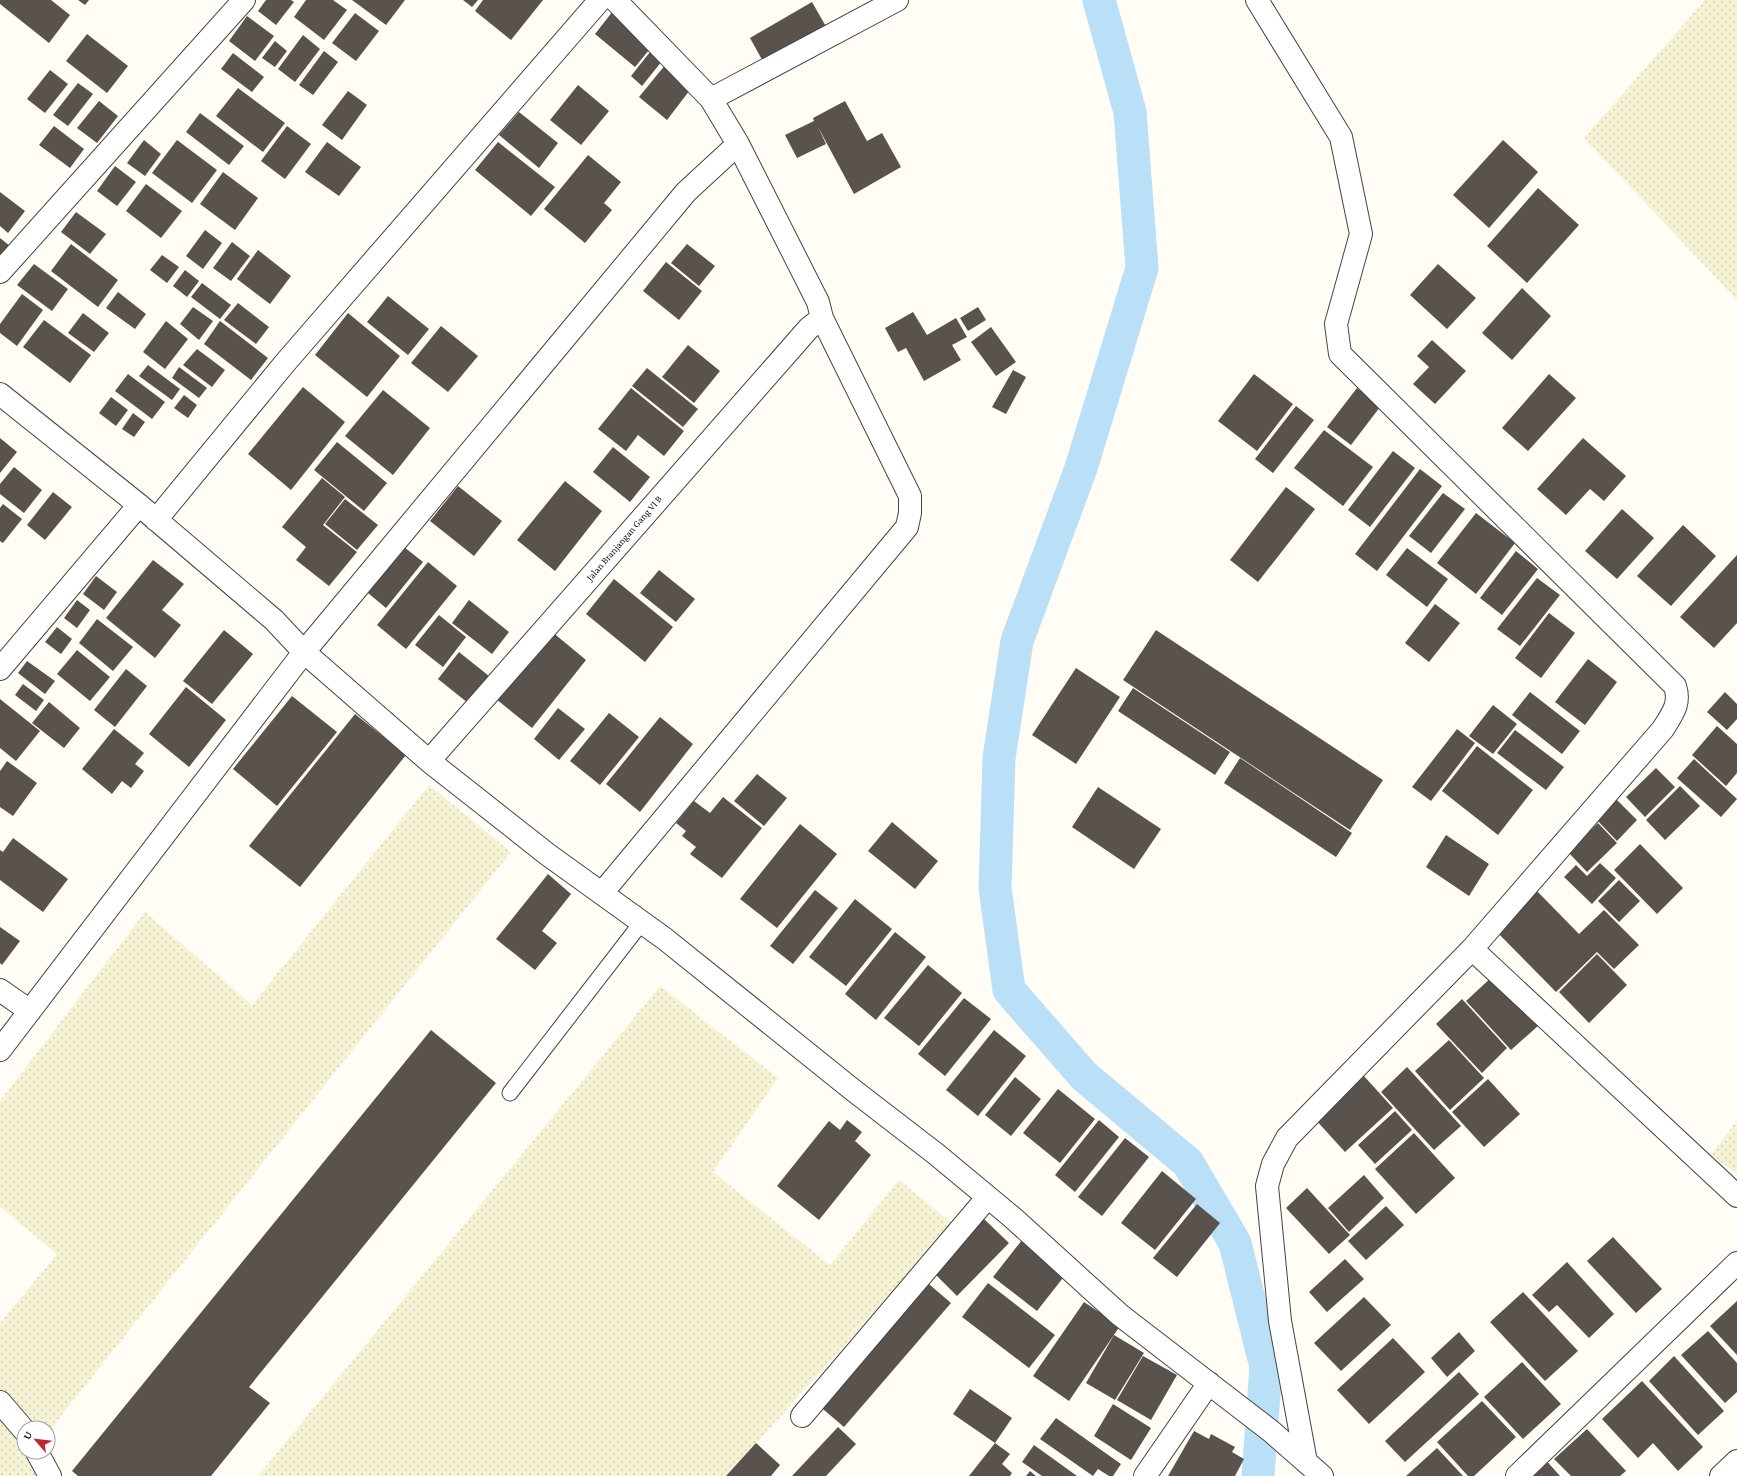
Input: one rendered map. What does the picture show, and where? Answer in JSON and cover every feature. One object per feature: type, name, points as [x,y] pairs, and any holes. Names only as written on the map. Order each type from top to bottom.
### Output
[{"type":"street","points":[[0,272],[244,0]]},
{"type":"street","points":[[156,520],[285,363],[600,0]]},
{"type":"street","points":[[602,893],[907,527],[910,513],[910,496],[822,318],[818,302],[738,144],[711,99],[615,0]]},
{"type":"street","points":[[711,99],[897,0]]},
{"type":"street","points":[[1257,0],[1341,137],[1360,234],[1336,324],[1340,354],[1675,686],[1677,694],[1675,709],[1663,728],[1472,949],[1287,1138],[1273,1164],[1267,1186],[1280,1321],[1314,1469]]},
{"type":"street","points":[[0,1050],[304,652],[686,192],[738,144]]},
{"type":"street","name":"Jalan Branjangan Gang VI B","points":[[429,761],[799,340],[822,318]]},
{"type":"street","points":[[0,394],[139,505],[274,620],[304,652],[429,761],[547,854],[642,922],[936,1154],[987,1198],[1012,1217],[1120,1315],[1272,1432],[1314,1469]]},
{"type":"street","points":[[0,669],[139,505]]},
{"type":"street","points":[[1472,949],[1737,1196]]},
{"type":"street","points":[[0,990],[30,1011]]},
{"type":"street","points":[[802,1416],[987,1198]]},
{"type":"street","points":[[1517,1476],[1737,1263]]},
{"type":"street","points":[[1145,1476],[1208,1383]]},
{"type":"street","points":[[0,1402],[16,1421]]},
{"type":"street","points":[[41,1460],[50,1476]]},
{"type":"street","points":[[1721,1476],[1737,1461]]},
{"type":"lane","points":[[510,1093],[642,922]]},
{"type":"shaded area","points":[[1705,0],[1737,0],[1737,300],[1584,138]]},
{"type":"shaded area","points":[[429,785],[511,852],[56,1422],[56,1420],[16,1420],[16,1460],[35,1460],[40,1476],[0,1476],[0,1323],[57,1254],[0,1207],[0,1101],[145,912],[252,1005]]},
{"type":"shaded area","points":[[660,986],[778,1078],[713,1172],[830,1265],[899,1180],[953,1224],[727,1476],[258,1476]]},
{"type":"shaded area","points":[[1737,1121],[1737,1174],[1711,1154]]},
{"type":"building","points":[[0,0],[51,0],[70,15],[49,43],[0,4]]},
{"type":"building","points":[[78,0],[89,0],[85,5]]},
{"type":"building","points":[[266,0],[291,0],[294,2],[276,25],[258,11]]},
{"type":"building","points":[[306,0],[333,0],[347,10],[324,40],[294,17]]},
{"type":"building","points":[[352,0],[405,0],[386,25]]},
{"type":"building","points":[[463,0],[478,0],[472,7]]},
{"type":"building","points":[[483,0],[543,0],[511,40],[475,11]]},
{"type":"building","points":[[812,2],[828,30],[765,65],[750,38]]},
{"type":"building","points":[[613,11],[654,44],[635,67],[595,34]]},
{"type":"building","points":[[355,13],[379,31],[356,61],[332,43]]},
{"type":"building","points":[[247,16],[274,36],[255,61],[229,41]]},
{"type":"building","points":[[87,34],[128,66],[107,93],[66,61]]},
{"type":"building","points":[[303,35],[320,49],[295,82],[278,69]]},
{"type":"building","points":[[275,41],[287,51],[275,67],[262,58]]},
{"type":"building","points":[[654,47],[666,56],[642,86],[631,76]]},
{"type":"building","points":[[324,51],[338,62],[313,95],[299,85]]},
{"type":"building","points":[[233,53],[264,77],[252,92],[221,69]]},
{"type":"building","points":[[666,64],[693,86],[667,120],[639,97]]},
{"type":"building","points":[[50,70],[68,84],[45,113],[27,99]]},
{"type":"building","points":[[78,83],[93,94],[68,126],[53,115]]},
{"type":"building","points":[[578,85],[609,111],[581,145],[550,120]]},
{"type":"building","points":[[238,88],[285,123],[263,152],[216,116]]},
{"type":"building","points":[[348,91],[367,105],[342,140],[322,125]]},
{"type":"building","points":[[99,101],[118,116],[97,143],[77,128]]},
{"type":"building","points":[[845,101],[867,141],[882,133],[901,167],[854,194],[818,127],[826,144],[797,158],[785,135],[814,121],[813,118]]},
{"type":"building","points":[[519,112],[558,143],[539,168],[499,135]]},
{"type":"building","points":[[200,113],[244,146],[229,165],[186,132]]},
{"type":"building","points":[[54,126],[84,149],[70,168],[39,145]]},
{"type":"building","points":[[287,126],[311,144],[285,179],[261,161]]},
{"type":"building","points":[[144,140],[161,154],[145,176],[127,163]]},
{"type":"building","points":[[177,140],[217,170],[192,203],[152,173]]},
{"type":"building","points":[[1503,140],[1538,172],[1489,228],[1453,195]]},
{"type":"building","points":[[327,142],[361,167],[339,196],[305,172]]},
{"type":"building","points":[[498,142],[555,187],[531,216],[475,170]]},
{"type":"building","points":[[588,155],[621,182],[604,203],[612,210],[585,243],[544,209]]},
{"type":"building","points":[[115,166],[136,182],[117,206],[97,191]]},
{"type":"building","points":[[223,172],[258,198],[235,230],[200,204]]},
{"type":"building","points":[[146,184],[182,211],[161,238],[126,211]]},
{"type":"building","points":[[1538,188],[1579,225],[1527,283],[1487,246]]},
{"type":"building","points":[[0,192],[25,211],[8,233],[0,226]]},
{"type":"building","points":[[76,212],[106,234],[90,254],[61,232]]},
{"type":"building","points":[[205,230],[222,243],[203,269],[186,256]]},
{"type":"building","points":[[0,238],[10,246],[0,258]]},
{"type":"building","points":[[232,242],[250,256],[231,281],[213,268]]},
{"type":"building","points":[[71,244],[118,280],[98,307],[51,271]]},
{"type":"building","points":[[687,244],[715,266],[699,286],[671,263]]},
{"type":"building","points":[[258,250],[291,276],[270,304],[237,279]]},
{"type":"building","points":[[162,255],[179,267],[167,283],[150,270]]},
{"type":"building","points":[[666,262],[702,291],[679,320],[643,291]]},
{"type":"building","points":[[34,264],[68,289],[52,311],[17,285]]},
{"type":"building","points":[[1438,264],[1476,298],[1447,329],[1410,295]]},
{"type":"building","points":[[185,270],[199,281],[187,297],[173,286]]},
{"type":"building","points":[[202,283],[231,305],[220,319],[191,297]]},
{"type":"building","points":[[1522,288],[1551,316],[1512,360],[1482,333]]},
{"type":"building","points":[[118,292],[146,314],[135,329],[106,308]]},
{"type":"building","points":[[22,294],[43,310],[17,346],[0,333],[0,324]]},
{"type":"building","points":[[388,296],[429,329],[408,355],[367,322]]},
{"type":"building","points":[[238,303],[269,327],[256,344],[224,320]]},
{"type":"building","points":[[193,307],[213,321],[199,340],[180,324]]},
{"type":"building","points":[[978,307],[986,320],[968,331],[960,318]]},
{"type":"building","points":[[913,312],[927,335],[956,318],[967,337],[952,345],[961,360],[924,381],[906,348],[898,352],[885,328]]},
{"type":"building","points":[[83,313],[109,333],[94,352],[68,333]]},
{"type":"building","points":[[348,313],[400,356],[367,397],[315,355]]},
{"type":"building","points":[[44,320],[91,355],[70,383],[23,347]]},
{"type":"building","points":[[166,321],[188,339],[165,369],[143,352]]},
{"type":"building","points":[[220,321],[268,358],[251,380],[204,344]]},
{"type":"building","points":[[441,326],[478,356],[448,392],[411,363]]},
{"type":"building","points":[[991,327],[1016,362],[996,376],[971,342]]},
{"type":"building","points":[[1432,340],[1466,371],[1435,404],[1413,384],[1429,367],[1417,356]]},
{"type":"building","points":[[688,345],[720,371],[694,403],[662,377]]},
{"type":"building","points":[[197,349],[225,370],[212,387],[183,365]]},
{"type":"building","points":[[148,365],[180,389],[172,400],[139,376]]},
{"type":"building","points":[[179,367],[207,388],[199,398],[172,378]]},
{"type":"building","points":[[647,368],[698,409],[683,427],[632,386]]},
{"type":"building","points":[[1013,370],[1026,377],[1006,414],[992,407]]},
{"type":"building","points":[[128,374],[165,402],[152,419],[115,391]]},
{"type":"building","points":[[1254,374],[1293,404],[1257,451],[1218,421]]},
{"type":"building","points":[[1549,374],[1576,398],[1528,451],[1502,428]]},
{"type":"building","points":[[303,387],[345,422],[291,490],[248,454]]},
{"type":"building","points":[[631,388],[684,431],[664,456],[638,435],[626,451],[598,429]]},
{"type":"building","points":[[1357,388],[1380,407],[1351,445],[1327,427]]},
{"type":"building","points":[[383,390],[430,428],[393,475],[345,436]]},
{"type":"building","points":[[184,395],[197,405],[188,418],[174,408]]},
{"type":"building","points":[[111,397],[128,410],[116,426],[99,413]]},
{"type":"building","points":[[1296,406],[1314,420],[1273,473],[1255,459]]},
{"type":"building","points":[[133,413],[145,422],[134,437],[122,429]]},
{"type":"building","points":[[1324,430],[1373,467],[1343,506],[1294,468]]},
{"type":"building","points":[[0,438],[17,452],[0,473]]},
{"type":"building","points":[[1583,438],[1626,476],[1604,501],[1590,489],[1566,515],[1537,489]]},
{"type":"building","points":[[337,442],[387,483],[364,511],[314,470]]},
{"type":"building","points":[[613,447],[650,477],[630,502],[593,472]]},
{"type":"building","points":[[1393,451],[1415,468],[1370,527],[1348,510]]},
{"type":"building","points":[[14,467],[42,490],[24,513],[0,494],[0,484]]},
{"type":"building","points":[[1420,469],[1442,486],[1377,571],[1355,554]]},
{"type":"building","points":[[322,478],[345,497],[323,525],[357,552],[329,586],[296,560],[306,547],[282,527]]},
{"type":"building","points":[[565,481],[602,511],[555,571],[517,540]]},
{"type":"building","points":[[458,486],[502,521],[474,556],[430,521]]},
{"type":"building","points":[[1286,487],[1315,509],[1258,582],[1230,560]]},
{"type":"building","points":[[53,492],[72,507],[45,540],[27,525]]},
{"type":"building","points":[[1443,493],[1465,509],[1431,553],[1409,536]]},
{"type":"building","points":[[345,499],[378,525],[357,550],[325,524]]},
{"type":"building","points":[[3,504],[22,519],[3,543],[0,541],[0,508]]},
{"type":"building","points":[[1622,509],[1654,538],[1617,579],[1585,551]]},
{"type":"building","points":[[1476,513],[1515,543],[1476,594],[1437,563]]},
{"type":"building","points":[[1683,525],[1716,556],[1671,606],[1637,576]]},
{"type":"building","points":[[399,543],[423,562],[386,608],[362,588]]},
{"type":"building","points":[[1407,548],[1448,579],[1427,607],[1386,575]]},
{"type":"building","points":[[1516,551],[1538,569],[1502,615],[1480,598]]},
{"type":"building","points":[[1737,555],[1737,623],[1714,648],[1680,617]]},
{"type":"building","points":[[153,560],[184,584],[162,610],[181,625],[155,658],[106,618]]},
{"type":"building","points":[[428,562],[457,586],[406,649],[377,625]]},
{"type":"building","points":[[659,570],[695,599],[676,622],[640,593]]},
{"type":"building","points":[[96,576],[117,592],[104,610],[83,594]]},
{"type":"building","points":[[1537,578],[1560,595],[1520,646],[1497,629]]},
{"type":"building","points":[[614,579],[673,627],[645,662],[586,614]]},
{"type":"building","points":[[77,600],[90,610],[77,628],[64,618]]},
{"type":"building","points":[[469,600],[509,632],[492,654],[452,623]]},
{"type":"building","points":[[1435,604],[1460,623],[1429,662],[1405,643]]},
{"type":"building","points":[[1549,613],[1575,633],[1541,678],[1515,658]]},
{"type":"building","points":[[439,615],[466,637],[443,667],[415,645]]},
{"type":"building","points":[[97,619],[133,647],[113,671],[79,643]]},
{"type":"building","points":[[57,627],[72,639],[61,654],[45,642]]},
{"type":"building","points":[[224,630],[253,654],[212,704],[183,681]]},
{"type":"building","points":[[1156,630],[1383,780],[1350,830],[1123,680]]},
{"type":"building","points":[[551,631],[586,660],[532,728],[496,699]]},
{"type":"building","points":[[77,650],[110,677],[90,701],[57,674]]},
{"type":"building","points":[[459,652],[489,676],[468,703],[438,679]]},
{"type":"building","points":[[1588,659],[1617,682],[1585,725],[1555,702]]},
{"type":"building","points":[[27,661],[55,681],[45,694],[18,673]]},
{"type":"building","points":[[1076,668],[1120,697],[1076,764],[1032,735]]},
{"type":"building","points":[[126,669],[147,686],[115,727],[94,710]]},
{"type":"building","points":[[23,684],[44,700],[36,711],[15,695]]},
{"type":"building","points":[[186,687],[226,720],[189,767],[149,734]]},
{"type":"building","points":[[1133,688],[1230,752],[1215,775],[1118,711]]},
{"type":"building","points":[[1530,692],[1580,731],[1562,754],[1512,715]]},
{"type":"building","points":[[1725,692],[1737,704],[1737,719],[1727,730],[1707,712]]},
{"type":"building","points":[[292,696],[337,732],[277,806],[233,769]]},
{"type":"building","points":[[0,699],[40,731],[16,761],[0,748]]},
{"type":"building","points":[[49,702],[80,728],[64,748],[32,723]]},
{"type":"building","points":[[1493,705],[1517,724],[1493,754],[1469,736]]},
{"type":"building","points":[[558,708],[585,729],[559,760],[534,739]]},
{"type":"building","points":[[609,713],[639,737],[600,785],[570,761]]},
{"type":"building","points":[[355,714],[406,755],[300,887],[249,846]]},
{"type":"building","points":[[660,717],[693,744],[640,812],[606,784]]},
{"type":"building","points":[[1717,726],[1737,744],[1737,773],[1726,786],[1692,755]]},
{"type":"building","points":[[114,729],[144,753],[135,764],[144,771],[131,788],[122,781],[112,794],[82,769]]},
{"type":"building","points":[[1457,729],[1475,743],[1431,801],[1412,787]]},
{"type":"building","points":[[1515,730],[1564,767],[1546,790],[1497,753]]},
{"type":"building","points":[[1477,746],[1533,790],[1498,835],[1442,791]]},
{"type":"building","points":[[1240,758],[1352,833],[1336,857],[1224,783]]},
{"type":"building","points":[[1694,759],[1737,799],[1721,817],[1677,778]]},
{"type":"building","points":[[7,761],[37,783],[13,816],[0,807],[0,771]]},
{"type":"building","points":[[1656,768],[1675,787],[1645,817],[1626,797]]},
{"type":"building","points":[[757,774],[787,798],[764,826],[734,801]]},
{"type":"building","points":[[1680,786],[1700,806],[1665,840],[1646,820]]},
{"type":"building","points":[[1098,787],[1161,829],[1134,869],[1072,827]]},
{"type":"building","points":[[723,797],[762,828],[722,878],[690,854],[696,847],[682,836],[686,831],[676,823],[694,801],[710,813]]},
{"type":"building","points":[[1615,798],[1637,820],[1617,841],[1595,818]]},
{"type":"building","points":[[892,822],[938,861],[915,889],[868,851]]},
{"type":"building","points":[[1598,823],[1617,843],[1587,872],[1568,852]]},
{"type":"building","points":[[800,824],[837,854],[777,928],[740,899]]},
{"type":"building","points":[[1446,835],[1489,864],[1469,896],[1426,867]]},
{"type":"building","points":[[13,838],[68,879],[43,912],[0,880],[0,850],[3,852]]},
{"type":"building","points":[[1640,844],[1683,888],[1657,914],[1614,870]]},
{"type":"building","points":[[1600,863],[1616,878],[1592,904],[1564,877],[1576,865],[1587,876]]},
{"type":"building","points":[[548,874],[571,894],[542,931],[557,943],[535,970],[496,939]]},
{"type":"building","points":[[1619,880],[1640,901],[1619,922],[1598,901]]},
{"type":"building","points":[[1534,888],[1579,934],[1604,910],[1639,945],[1614,969],[1597,952],[1556,992],[1494,929]]},
{"type":"building","points":[[815,890],[838,908],[793,964],[770,946]]},
{"type":"building","points":[[855,899],[892,929],[846,986],[809,957]]},
{"type":"building","points":[[0,927],[20,941],[2,965],[0,963]]},
{"type":"building","points":[[895,932],[926,957],[876,1020],[845,994]]},
{"type":"building","points":[[1597,954],[1627,985],[1589,1023],[1559,992]]},
{"type":"building","points":[[928,965],[962,993],[919,1046],[884,1018]]},
{"type":"building","points":[[1494,975],[1539,1025],[1511,1050],[1466,1001]]},
{"type":"building","points":[[964,998],[991,1019],[945,1076],[918,1054]]},
{"type":"building","points":[[1462,999],[1507,1048],[1482,1073],[1436,1024]]},
{"type":"building","points":[[431,1030],[496,1083],[249,1387],[270,1403],[211,1476],[78,1476],[72,1471]]},
{"type":"building","points":[[994,1030],[1026,1056],[978,1116],[946,1090]]},
{"type":"building","points":[[1449,1040],[1484,1078],[1450,1110],[1415,1071]]},
{"type":"building","points":[[1407,1067],[1461,1126],[1434,1150],[1381,1092]]},
{"type":"building","points":[[1363,1075],[1393,1108],[1345,1152],[1315,1119]]},
{"type":"building","points":[[1015,1077],[1041,1099],[1011,1136],[985,1115]]},
{"type":"building","points":[[1488,1079],[1520,1114],[1484,1147],[1452,1112]]},
{"type":"building","points":[[1058,1089],[1095,1119],[1060,1163],[1023,1133]]},
{"type":"building","points":[[1395,1111],[1412,1130],[1375,1164],[1358,1145]]},
{"type":"building","points":[[847,1120],[862,1132],[855,1141],[871,1155],[819,1220],[777,1186],[829,1121],[840,1130]]},
{"type":"building","points":[[1099,1120],[1119,1137],[1075,1192],[1055,1175]]},
{"type":"building","points":[[1414,1133],[1455,1178],[1416,1214],[1375,1169]]},
{"type":"building","points":[[1125,1138],[1149,1157],[1102,1216],[1078,1197]]},
{"type":"building","points":[[1162,1171],[1196,1199],[1155,1250],[1121,1223]]},
{"type":"building","points":[[1364,1175],[1384,1198],[1349,1232],[1328,1208]]},
{"type":"building","points":[[1307,1188],[1350,1235],[1329,1254],[1286,1208]]},
{"type":"building","points":[[1197,1204],[1220,1223],[1177,1277],[1153,1258]]},
{"type":"building","points":[[1386,1206],[1404,1225],[1366,1260],[1348,1241]]},
{"type":"building","points":[[984,1219],[1009,1243],[957,1296],[932,1271]]},
{"type":"building","points":[[1613,1237],[1662,1289],[1636,1313],[1587,1261]]},
{"type":"building","points":[[1022,1240],[1066,1274],[1037,1311],[993,1277]]},
{"type":"building","points":[[1345,1259],[1364,1279],[1327,1312],[1309,1292]]},
{"type":"building","points":[[1567,1262],[1614,1314],[1589,1338],[1557,1305],[1549,1312],[1532,1295]]},
{"type":"building","points":[[923,1279],[951,1303],[844,1427],[817,1404]]},
{"type":"building","points":[[988,1283],[1055,1335],[1029,1368],[962,1317]]},
{"type":"building","points":[[1523,1292],[1578,1351],[1545,1381],[1490,1322]]},
{"type":"building","points":[[1364,1297],[1391,1325],[1341,1371],[1314,1343]]},
{"type":"building","points":[[1737,1301],[1737,1355],[1710,1326]]},
{"type":"building","points":[[1084,1302],[1120,1326],[1069,1401],[1033,1376]]},
{"type":"building","points":[[1708,1331],[1737,1363],[1737,1392],[1725,1403],[1681,1355]]},
{"type":"building","points":[[1459,1332],[1475,1351],[1447,1377],[1431,1358]]},
{"type":"building","points":[[1114,1335],[1144,1353],[1115,1400],[1086,1383]]},
{"type":"building","points":[[1393,1338],[1425,1372],[1369,1424],[1337,1390]]},
{"type":"building","points":[[1143,1356],[1177,1375],[1151,1420],[1117,1400]]},
{"type":"building","points":[[1674,1356],[1724,1411],[1698,1435],[1649,1381]]},
{"type":"building","points":[[1522,1362],[1561,1404],[1523,1439],[1484,1397]]},
{"type":"building","points":[[1459,1372],[1479,1394],[1405,1462],[1385,1441]]},
{"type":"building","points":[[1642,1381],[1703,1447],[1678,1471],[1653,1443],[1638,1458],[1602,1419]]},
{"type":"building","points":[[970,1389],[1012,1418],[995,1443],[953,1414]]},
{"type":"building","points":[[1482,1401],[1516,1437],[1474,1476],[1468,1476],[1437,1442]]},
{"type":"building","points":[[1113,1404],[1151,1428],[1131,1460],[1094,1436]]},
{"type":"building","points":[[1056,1418],[1121,1464],[1113,1476],[1109,1476],[1098,1469],[1093,1476],[1040,1439]]},
{"type":"building","points":[[838,1427],[856,1444],[826,1476],[792,1476]]},
{"type":"building","points":[[1587,1429],[1626,1471],[1620,1476],[1571,1476],[1554,1459]]},
{"type":"building","points":[[1194,1431],[1209,1439],[1211,1434],[1235,1447],[1232,1452],[1244,1459],[1235,1476],[1168,1476]]},
{"type":"building","points":[[756,1443],[780,1465],[771,1476],[726,1476]]},
{"type":"building","points":[[995,1443],[1010,1454],[1002,1464],[1012,1473],[1010,1476],[969,1476]]},
{"type":"building","points":[[1034,1445],[1077,1476],[1042,1476],[1022,1462]]},
{"type":"building","points":[[1437,1448],[1463,1476],[1406,1476]]},
{"type":"building","points":[[1544,1458],[1560,1476],[1525,1476]]},
{"type":"building","points":[[1030,1471],[1036,1476],[1026,1476]]},
{"type":"waterway","points":[[1099,0],[1130,112],[1142,268],[1081,468],[1017,641],[999,758],[995,888],[1009,990],[1084,1076],[1188,1163],[1235,1243],[1266,1367],[1258,1476]]}]
